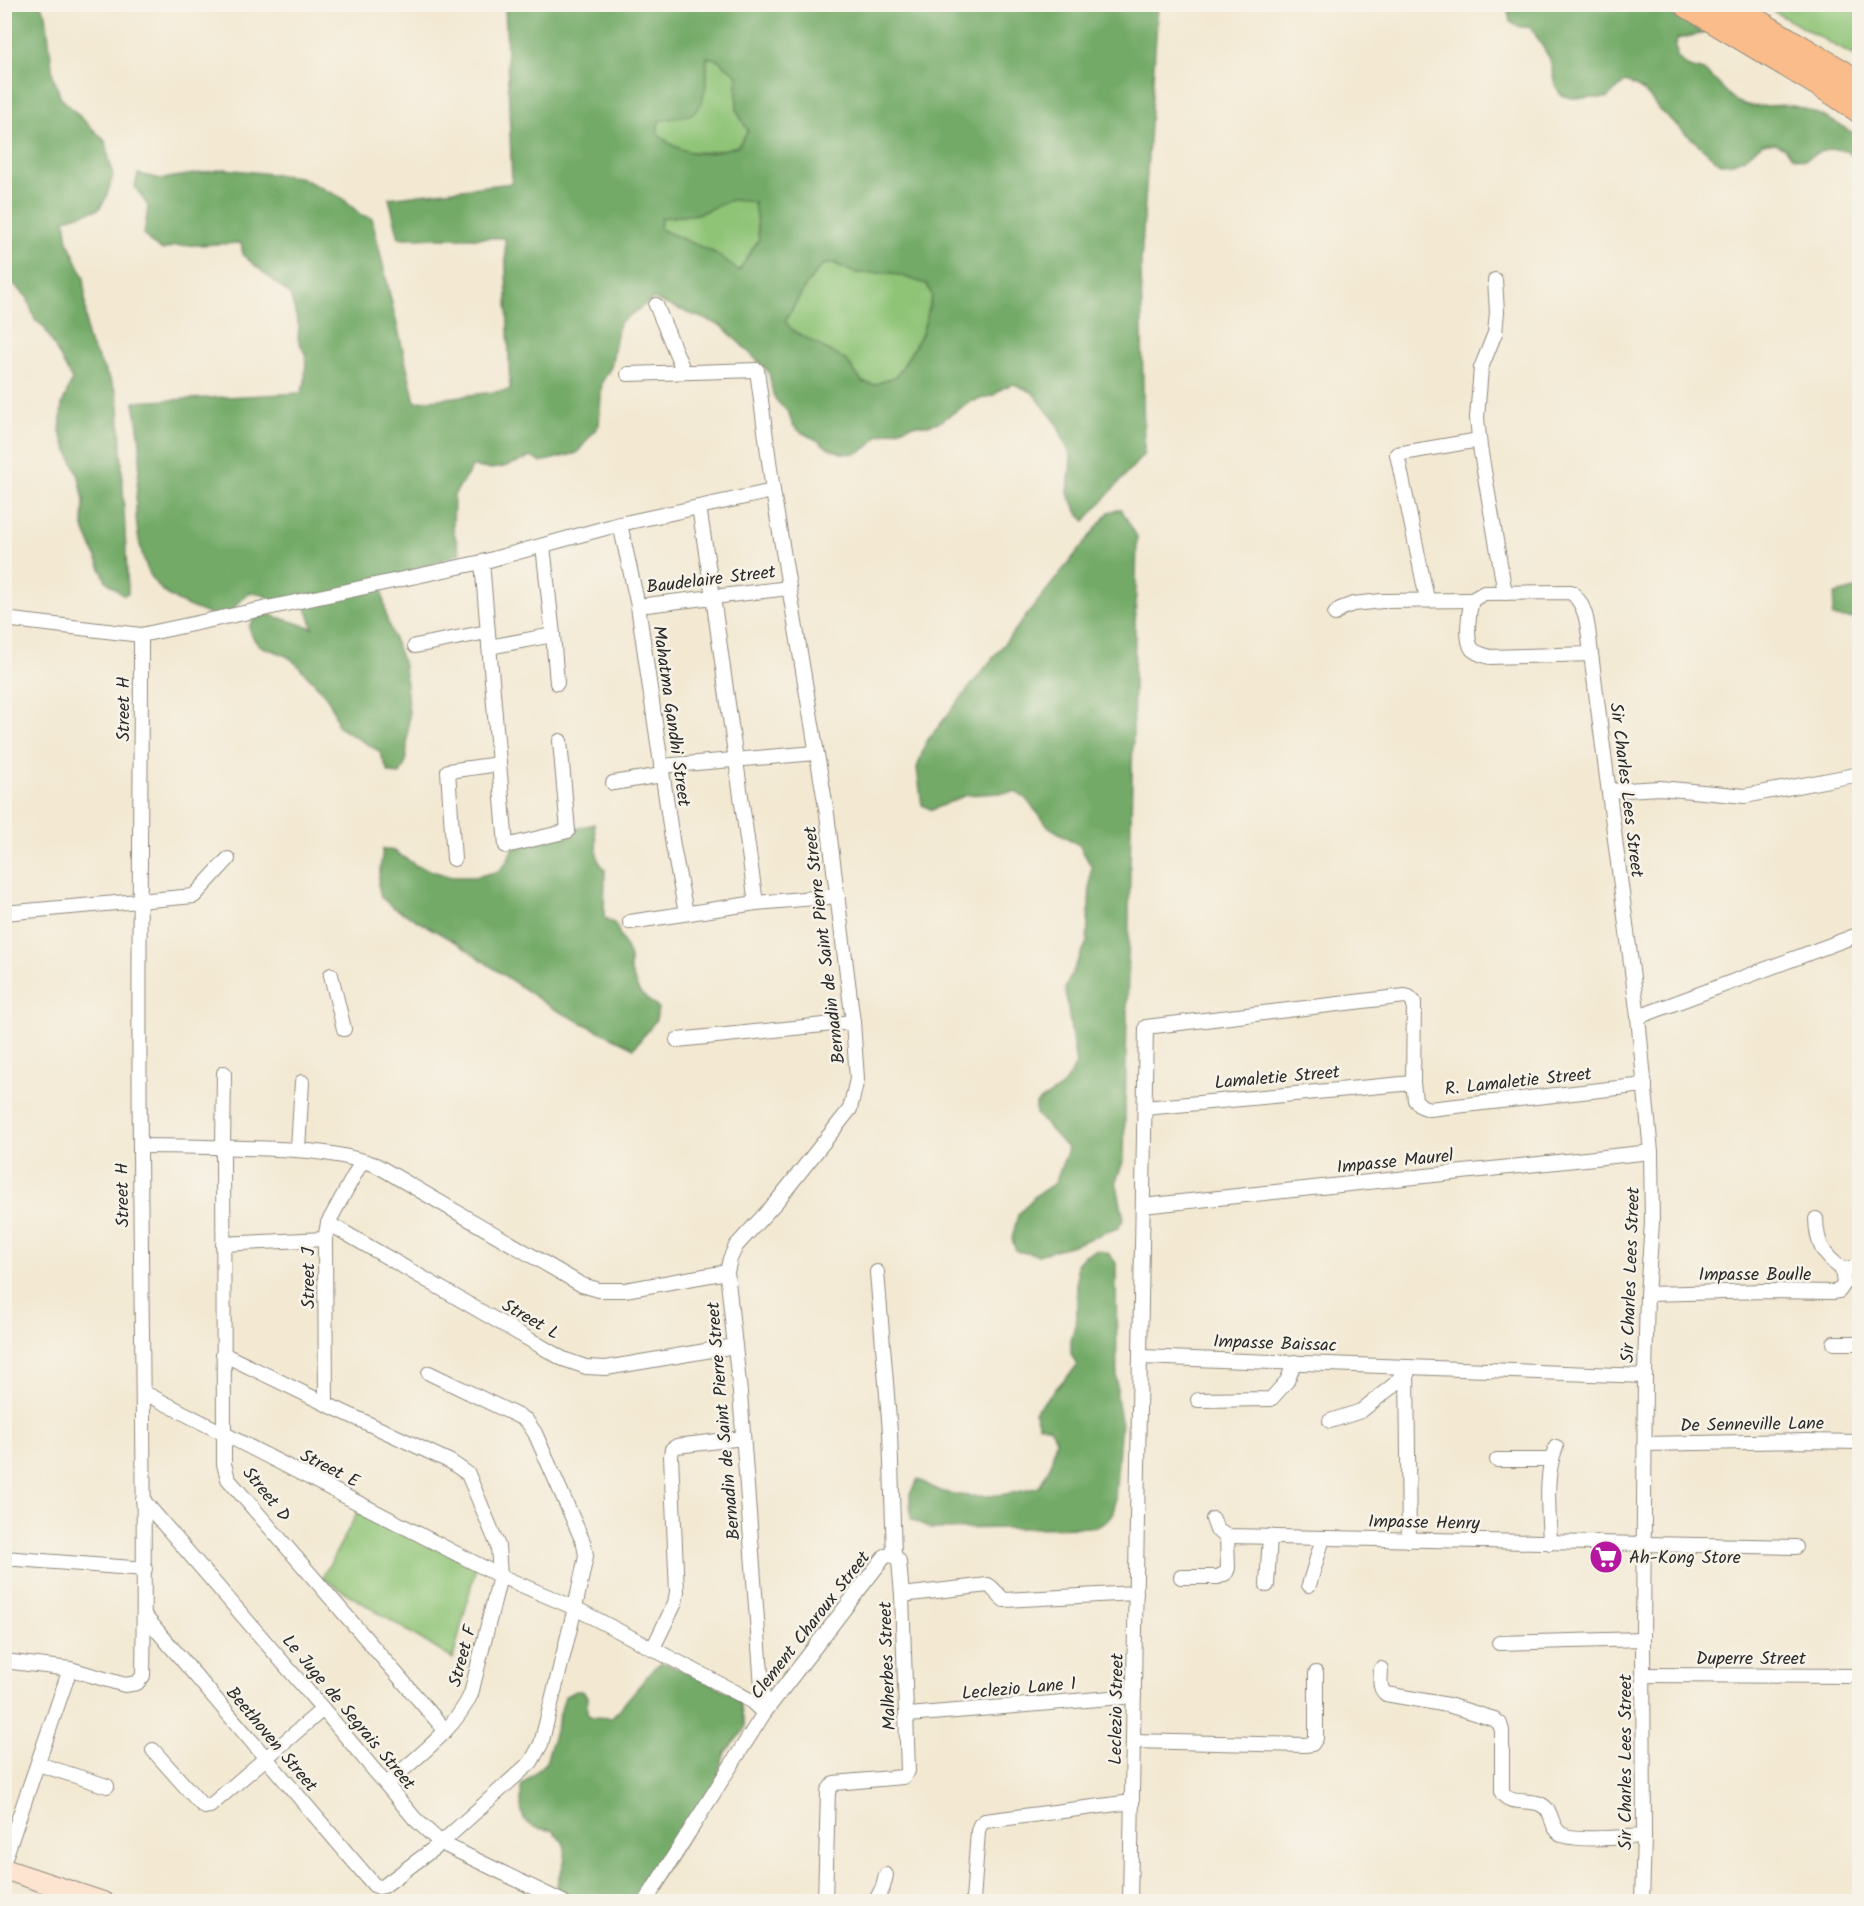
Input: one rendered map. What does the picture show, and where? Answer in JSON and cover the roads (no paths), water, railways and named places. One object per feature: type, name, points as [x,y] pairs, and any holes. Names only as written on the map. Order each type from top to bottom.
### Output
[{"type":"highway","points":[[1688,4],[1860,110]]},
{"type":"highway","points":[[1726,4],[1860,85]]},
{"type":"street","points":[[1495,280],[1497,312],[1495,333],[1480,368],[1477,418],[1504,593]]},
{"type":"street","points":[[628,374],[684,372],[656,305]]},
{"type":"street","name":"Bernadin de Saint Pierre Street","points":[[684,372],[757,370],[773,491],[838,896],[853,1022],[857,1079],[850,1109],[777,1201],[736,1246],[727,1272],[743,1438],[764,1713]]},
{"type":"street","points":[[1427,599],[1397,454],[1479,440]]},
{"type":"street","points":[[4,619],[141,635],[482,562],[620,524],[773,491]]},
{"type":"street","points":[[699,507],[756,903]]},
{"type":"street","name":"Mahatma Gandhi Street","points":[[620,524],[638,606],[661,770],[686,913]]},
{"type":"street","points":[[543,546],[557,683]]},
{"type":"street","points":[[482,562],[506,846],[568,831],[560,741]]},
{"type":"street","name":"Baudelaire Street","points":[[638,606],[789,588]]},
{"type":"street","name":"Sir Charles Lees Street","points":[[1335,614],[1340,609],[1353,604],[1427,599],[1472,600],[1484,593],[1571,592],[1579,598],[1584,609],[1638,1017],[1651,1152],[1652,1223],[1645,1376],[1642,1902]]},
{"type":"street","points":[[1472,600],[1469,613],[1469,641],[1471,648],[1479,654],[1490,657],[1591,654]]},
{"type":"street","points":[[416,646],[488,632]]},
{"type":"street","name":"Street H","points":[[70,1670],[125,1685],[137,1683],[143,1676],[145,1569],[140,1146],[141,635]]},
{"type":"street","points":[[489,647],[553,635]]},
{"type":"street","points":[[613,783],[661,770],[736,759],[816,753]]},
{"type":"street","points":[[454,859],[448,771],[499,765]]},
{"type":"street","points":[[1609,791],[1660,788],[1745,796],[1860,774]]},
{"type":"street","points":[[4,913],[194,896],[228,859]]},
{"type":"street","points":[[630,922],[756,903],[838,896]]},
{"type":"street","points":[[1638,1017],[1860,934]]},
{"type":"street","points":[[331,975],[344,1029]]},
{"type":"street","name":"Leclezio Street","points":[[1130,1902],[1146,1027],[1405,996],[1414,1002],[1413,1083]]},
{"type":"street","points":[[677,1040],[853,1022]]},
{"type":"street","name":"Street D","points":[[224,1073],[222,1147],[224,1464],[228,1479],[445,1730]]},
{"type":"street","points":[[298,1149],[302,1082]]},
{"type":"street","name":"R. Lamaletie Street","points":[[1413,1083],[1416,1100],[1421,1106],[1429,1109],[1645,1085]]},
{"type":"street","name":"Lamaletie Street","points":[[1145,1108],[1413,1083]]},
{"type":"street","points":[[140,1146],[298,1149],[332,1153],[362,1161],[376,1166],[582,1285],[599,1290],[625,1290],[727,1272]]},
{"type":"street","name":"Impasse Maurel","points":[[1143,1206],[1651,1152]]},
{"type":"street","name":"Street J","points":[[326,1404],[325,1239],[328,1222],[362,1161]]},
{"type":"street","points":[[1816,1219],[1818,1240],[1829,1259],[1842,1269],[1860,1267]]},
{"type":"street","name":"Street L","points":[[328,1222],[564,1359],[586,1367],[606,1368],[735,1346]]},
{"type":"street","points":[[223,1244],[325,1239]]},
{"type":"street","name":"Impasse Boulle","points":[[1647,1294],[1833,1292],[1839,1291],[1844,1284],[1842,1269]]},
{"type":"street","name":"Clement Charoux Street","points":[[648,1901],[764,1713],[885,1556],[894,1555],[890,1432],[877,1272]]},
{"type":"street","points":[[1834,1343],[1860,1343]]},
{"type":"street","name":"Street F","points":[[223,1354],[451,1462],[468,1474],[498,1546],[500,1576],[471,1694],[465,1708],[387,1784]]},
{"type":"street","name":"Impasse Baissac","points":[[1141,1357],[1645,1376]]},
{"type":"street","points":[[1198,1400],[1271,1399],[1287,1381],[1295,1362]]},
{"type":"street","points":[[1330,1421],[1361,1412],[1395,1384],[1407,1368]]},
{"type":"street","points":[[1407,1368],[1409,1540]]},
{"type":"street","points":[[429,1372],[526,1419],[535,1432],[585,1544],[586,1556],[541,1744],[531,1762],[441,1843]]},
{"type":"street","name":"Street E","points":[[143,1392],[500,1576],[575,1608],[653,1648],[740,1694],[764,1713]]},
{"type":"street","points":[[653,1648],[675,1603],[677,1592],[672,1449],[677,1446],[743,1438]]},
{"type":"street","name":"De Senneville Lane","points":[[1645,1444],[1860,1442]]},
{"type":"street","points":[[1497,1460],[1553,1454],[1549,1511],[1550,1543]]},
{"type":"street","name":"Le Juge de Segrais Street","points":[[143,1500],[323,1708],[415,1820],[441,1843],[563,1902]]},
{"type":"street","points":[[1180,1577],[1218,1577],[1226,1573],[1228,1568],[1227,1536],[1217,1530],[1213,1519]]},
{"type":"street","name":"Impasse Henry","points":[[1227,1536],[1796,1546]]},
{"type":"street","points":[[1267,1585],[1270,1536]]},
{"type":"street","points":[[1309,1585],[1323,1538]]},
{"type":"street","name":"Malherbes Street","points":[[825,1902],[828,1791],[834,1783],[903,1777],[908,1771],[903,1595],[899,1561],[894,1555]]},
{"type":"street","points":[[4,1558],[145,1569]]},
{"type":"street","points":[[903,1595],[988,1585],[995,1589],[1004,1600],[1136,1593]]},
{"type":"street","name":"Beethoven Street","points":[[144,1616],[374,1885],[384,1886],[441,1843]]},
{"type":"street","points":[[1499,1644],[1643,1640]]},
{"type":"street","points":[[4,1660],[70,1670],[4,1861]]},
{"type":"street","points":[[1381,1669],[1380,1686],[1386,1694],[1448,1705],[1494,1719],[1500,1724],[1502,1793],[1510,1800],[1544,1806],[1549,1811],[1553,1827],[1561,1834],[1572,1838],[1644,1836]]},
{"type":"street","points":[[1133,1741],[1305,1746],[1316,1738],[1316,1673]]},
{"type":"street","name":"Duperre Street","points":[[1643,1675],[1860,1676]]},
{"type":"street","name":"Leclezio Lane 1","points":[[908,1715],[1134,1696]]},
{"type":"street","points":[[153,1750],[200,1803],[205,1807],[210,1806],[323,1708]]},
{"type":"street","points":[[38,1764],[107,1786]]},
{"type":"street","points":[[974,1900],[978,1831],[980,1825],[985,1821],[1132,1802]]},
{"type":"street","points":[[4,1869],[103,1902]]},
{"type":"street","points":[[875,1902],[886,1875]]},
{"type":"place","name":"Ah-Kong Store","points":[[1606,1557]]}]
